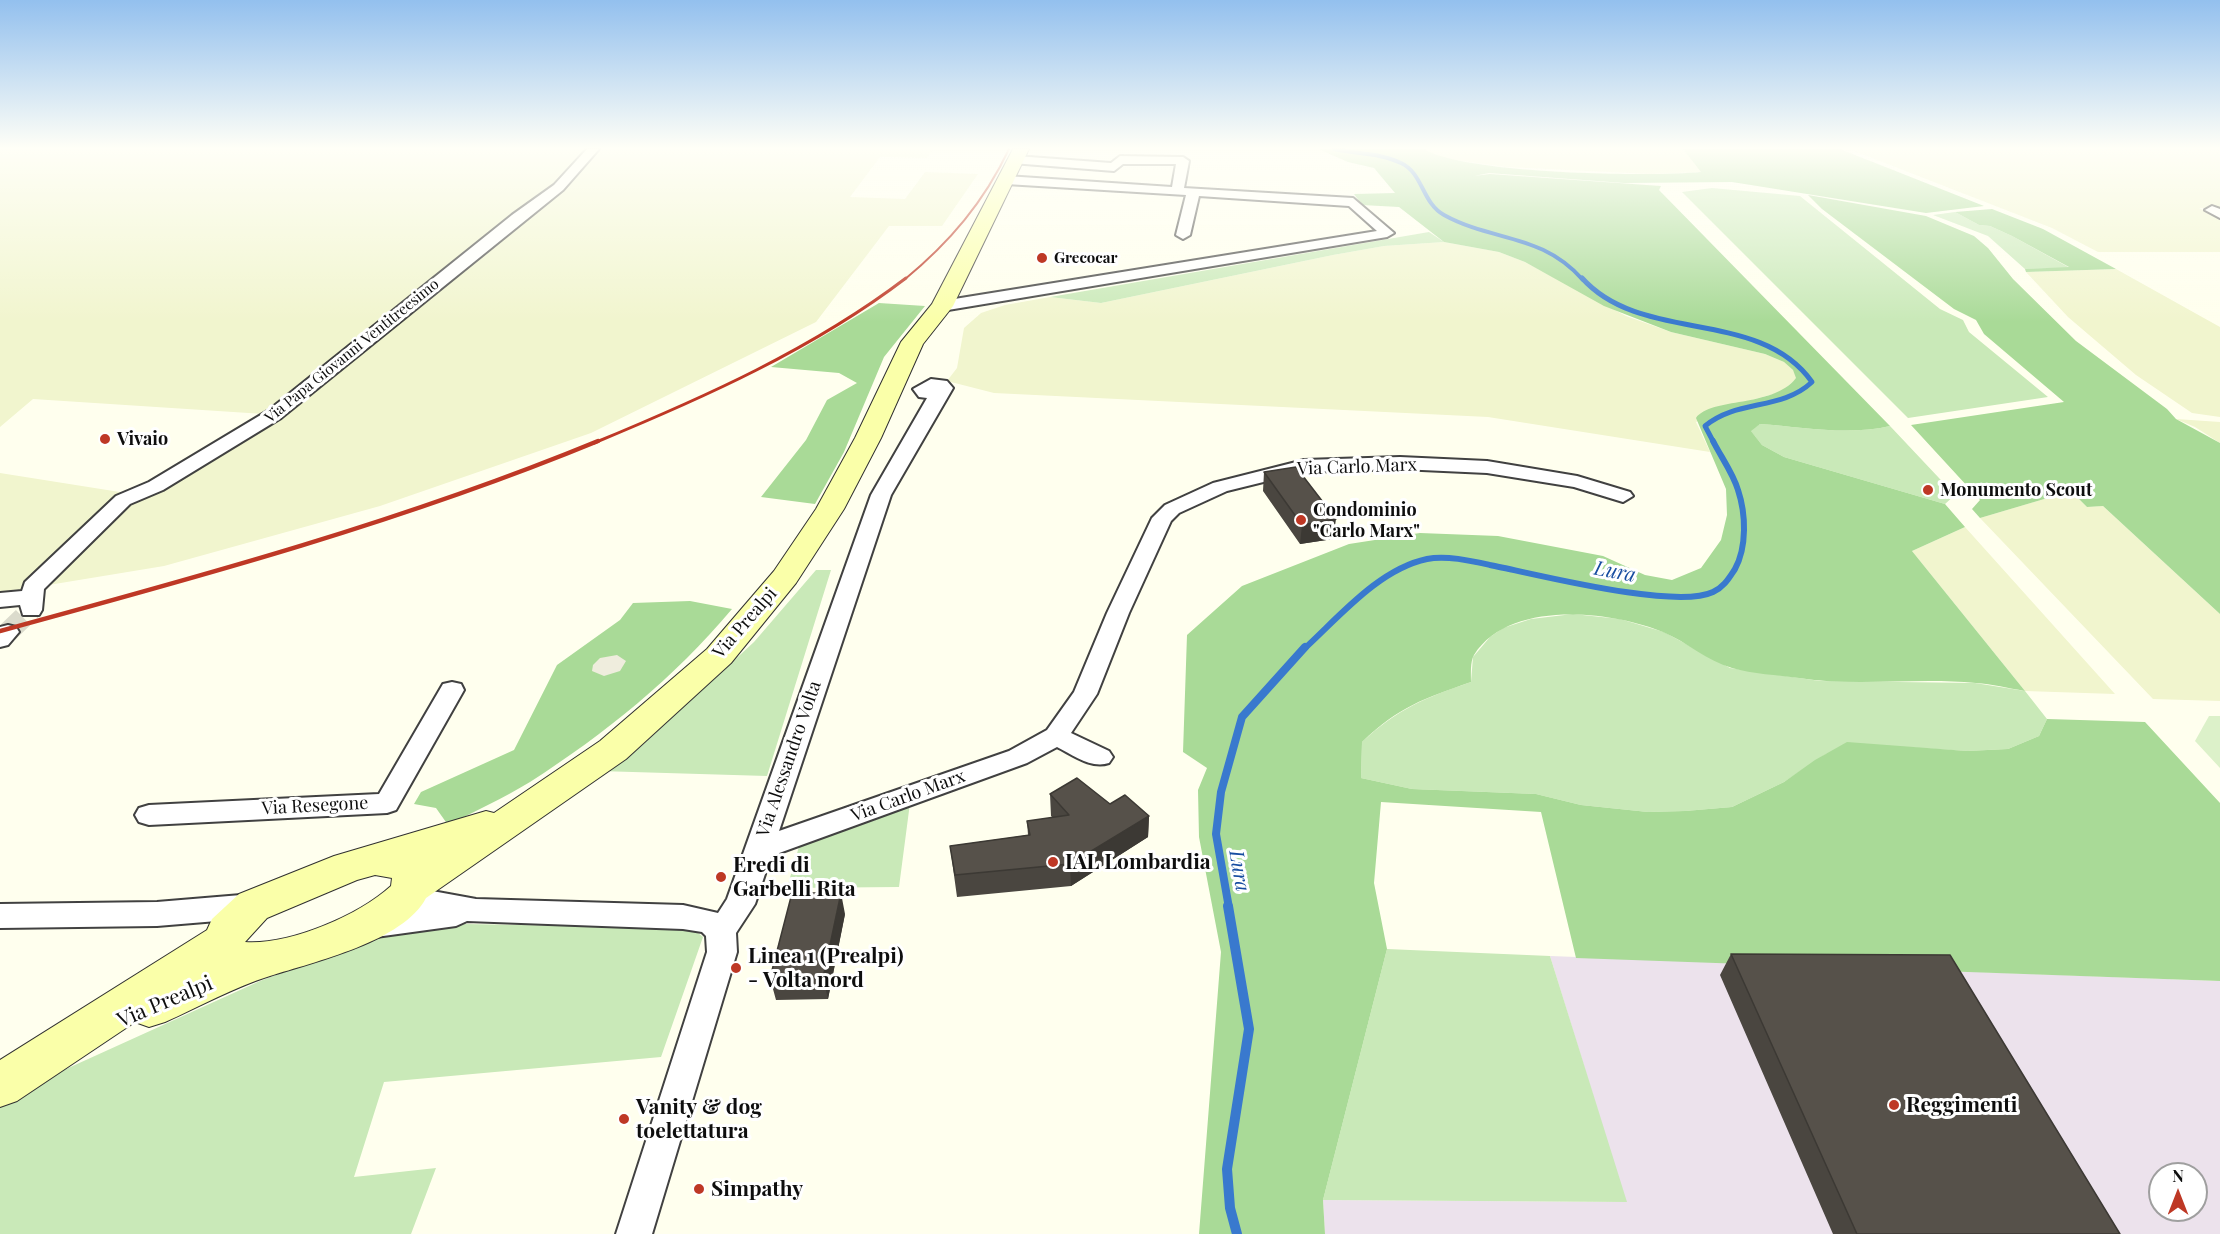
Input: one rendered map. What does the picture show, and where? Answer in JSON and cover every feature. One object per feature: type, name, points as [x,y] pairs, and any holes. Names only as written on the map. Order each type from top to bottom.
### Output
[{"type":"street","name":"Via Papa Giovanni Ventitreesimo","points":[[0,600],[11,597],[31,605],[33,586],[123,500],[156,486],[275,414],[517,218],[535,207]]},
{"type":"street","points":[[942,306],[992,207]]},
{"type":"street","points":[[1183,235],[1190,207]]},
{"type":"street","points":[[942,306],[1387,233],[1358,207]]},
{"type":"street","name":"Via Prealpi","points":[[68,1042],[261,961],[293,953],[379,917],[408,892],[613,750],[719,656],[785,577],[830,509],[868,438],[912,342],[942,306]]},
{"type":"street","name":"Via Alessandro Volta","points":[[721,931],[740,904],[881,495],[938,394]]},
{"type":"street","name":"Via Carlo Marx","points":[[757,850],[1018,757],[1056,736],[1085,694],[1118,613],[1162,518],[1172,509],[1220,487],[1304,466],[1400,463],[1487,467],[1577,482],[1623,496]]},
{"type":"street","name":"Via Resegone","points":[[149,815],[387,802],[452,690]]},
{"type":"street","points":[[1056,736],[1100,757]]},
{"type":"street","name":"Via Prealpi","points":[[0,1086],[68,1042],[234,926],[348,867],[522,814]]},
{"type":"street","points":[[375,860],[403,864],[414,874],[408,892],[476,911]]},
{"type":"street","points":[[355,928],[476,911],[683,917],[710,922],[721,931],[722,952],[634,1234]]},
{"type":"street","points":[[0,916],[157,914],[234,926],[221,950],[227,958],[241,962],[261,961]]},
{"type":"shaded area","points":[[617,655],[626,661],[620,671],[604,676],[592,671],[593,665],[600,658]]},
{"type":"shaded area","points":[[1550,956],[2220,981],[2220,1234],[1325,1234],[1323,1200],[1626,1202]]},
{"type":"green space","points":[[0,207],[955,207],[942,226],[889,226],[816,322],[591,433],[380,506],[164,566],[0,593],[0,473],[126,493],[150,484],[264,414],[33,399],[0,427]]},
{"type":"green space","points":[[1391,207],[1675,207],[1890,426],[1841,431],[1760,424],[1751,431],[1762,445],[1784,457],[1945,504],[1965,527],[1912,551],[2025,691],[1954,681],[1843,682],[1757,673],[1723,665],[1672,636],[1642,625],[1590,615],[1536,618],[1511,625],[1490,637],[1474,655],[1471,682],[1413,705],[1388,720],[1362,742],[1361,778],[1412,789],[1536,794],[1581,805],[1648,812],[1685,811],[1732,807],[1784,782],[1815,760],[1847,742],[1967,751],[2008,749],[2039,736],[2047,719],[2145,722],[2220,803],[2220,981],[1576,958],[1541,812],[1381,802],[1374,883],[1387,949],[1323,1200],[1325,1234],[1199,1234],[1221,952],[1199,837],[1198,790],[1207,768],[1183,752],[1187,635],[1242,586],[1349,544],[1420,533],[1498,536],[1603,556],[1645,575],[1672,580],[1701,568],[1721,540],[1727,515],[1726,489],[1696,418],[1704,411],[1715,407],[1773,394],[1796,378],[1793,370],[1784,362],[1765,354],[1671,332],[1604,306],[1525,262],[1499,252],[1444,242],[1399,207]]},
{"type":"green space","points":[[1697,207],[1813,207],[1940,309],[1963,320],[1969,332],[2048,397],[1908,418]]},
{"type":"green space","points":[[1820,207],[1873,207],[1926,216],[1974,236],[1988,248],[2013,279],[2076,341],[2167,409],[2176,419],[2220,443],[2220,614],[2103,506],[2087,507],[2068,488],[2051,497],[1980,518],[1972,509],[1980,500],[1911,425],[2064,402],[1984,334],[1976,320],[1954,309]]},
{"type":"green space","points":[[1886,207],[1979,207],[1926,213]]},
{"type":"green space","points":[[1997,207],[2220,207],[2199,208],[2220,219],[2220,252],[2098,252],[2052,228]]},
{"type":"green space","points":[[1992,209],[2043,229],[2116,269],[2026,272],[2025,269],[2069,267],[2012,236],[1990,226],[1979,225],[1955,212]]},
{"type":"green space","points":[[1955,212],[1979,225],[1990,226],[2012,236],[2070,268],[2025,269],[1988,236],[1933,215]]},
{"type":"green space","points":[[1429,232],[1444,242],[1384,246],[1333,255],[1101,303],[1050,297]]},
{"type":"green space","points":[[1444,242],[1499,252],[1525,262],[1626,316],[1671,332],[1765,354],[1784,362],[1793,370],[1797,378],[1781,392],[1744,402],[1696,422],[1710,452],[1488,417],[994,393],[947,381],[957,368],[964,328],[981,313],[1005,305],[1050,297],[1101,303],[1333,255],[1384,246]]},
{"type":"green space","points":[[2116,269],[2220,327],[2220,417],[2192,413],[2136,375],[2068,317],[2026,272]]},
{"type":"green space","points":[[879,303],[925,306],[884,357],[844,452],[815,504],[761,497],[806,440],[827,400],[857,383],[839,373],[771,367]]},
{"type":"green space","points":[[2176,419],[2220,422],[2220,443],[2195,427]]},
{"type":"green space","points":[[1760,424],[1841,431],[1890,426],[1955,495],[1945,504],[1784,457],[1762,445],[1750,430]]},
{"type":"green space","points":[[2068,488],[2087,507],[2103,506],[2220,614],[2220,701],[2153,699],[1980,518],[2051,497]]},
{"type":"green space","points":[[1965,527],[2115,694],[2025,691],[1912,551]]},
{"type":"green space","points":[[816,570],[831,570],[767,776],[599,771],[637,750],[754,642]]},
{"type":"green space","points":[[690,601],[732,609],[687,658],[662,681],[612,724],[558,764],[520,788],[448,825],[436,808],[414,804],[421,792],[514,750],[557,665],[620,620],[633,603]]},
{"type":"green space","points":[[1573,614],[1620,619],[1664,632],[1730,668],[1820,681],[1975,683],[2025,691],[2047,719],[2039,736],[2008,749],[1967,751],[1887,746],[1826,754],[1784,782],[1732,807],[1648,812],[1581,805],[1536,794],[1412,789],[1361,778],[1362,742],[1375,730],[1413,705],[1471,682],[1473,657],[1490,637],[1503,628],[1531,619]]},
{"type":"green space","points":[[2209,716],[2220,716],[2220,768],[2195,741]]},
{"type":"green space","points":[[910,803],[899,887],[787,888],[800,843]]},
{"type":"green space","points":[[464,924],[692,928],[703,937],[661,1057],[384,1082],[354,1177],[436,1168],[411,1234],[0,1234],[0,1099],[260,981],[379,936]]},
{"type":"green space","points":[[1387,949],[1550,956],[1627,1202],[1323,1200]]},
{"type":"building","points":[[1296,467],[1336,519],[1302,525],[1264,472]]},
{"type":"building","points":[[1077,778],[1110,804],[1125,795],[1149,816],[1070,864],[955,875],[950,846],[1030,835],[1027,821],[1069,815],[1050,794]]},
{"type":"building","points":[[792,893],[841,893],[823,978],[770,978]]},
{"type":"building","name":"Reggimenti","points":[[1731,954],[1950,955],[2120,1234],[1857,1234]]},
{"type":"waterway","name":"Lura","points":[[1434,207],[1444,215],[1462,224],[1534,246],[1551,254],[1583,280]]},
{"type":"waterway","name":"Lura","points":[[1582,278],[1607,299],[1636,312],[1667,321],[1732,334],[1762,344],[1789,359],[1812,382],[1787,397],[1731,412],[1705,426],[1714,443]]},
{"type":"waterway","name":"Lura","points":[[1304,649],[1376,583],[1409,564],[1427,559],[1467,560],[1638,594],[1669,597],[1694,596],[1717,590],[1735,569],[1742,551],[1744,530],[1743,509],[1736,484],[1713,441]]},
{"type":"waterway","name":"Lura","points":[[1229,908],[1216,834],[1221,792],[1242,717],[1305,647]]},
{"type":"waterway","name":"Lura","points":[[1228,906],[1249,1029],[1227,1169],[1230,1208],[1237,1234]]},
{"type":"tunnel","points":[[8,632],[31,610]]},
{"type":"railway","points":[[904,280],[951,236],[975,207]]},
{"type":"railway","points":[[594,443],[716,390],[795,350],[870,304],[906,278]]},
{"type":"railway","points":[[0,631],[227,568],[377,522],[525,470],[598,441]]},
{"type":"place","name":"Grecocar","points":[[1042,258]]},
{"type":"place","name":"Vivaio","points":[[105,439]]},
{"type":"place","name":"Monumento Scout","points":[[1928,490]]},
{"type":"place","name":"Condominio \"Carlo Marx\"","points":[[1301,520]]},
{"type":"place","name":"IAL Lombardia","points":[[1053,862]]},
{"type":"place","name":"Eredi di Garbelli Rita","points":[[721,877]]},
{"type":"place","name":"Linea 1 (Prealpi) - Volta nord","points":[[736,968]]},
{"type":"place","name":"Reggimenti","points":[[1894,1105]]},
{"type":"place","name":"Vanity & dog toelettatura","points":[[624,1119]]},
{"type":"place","name":"Simpathy","points":[[699,1189]]}]
